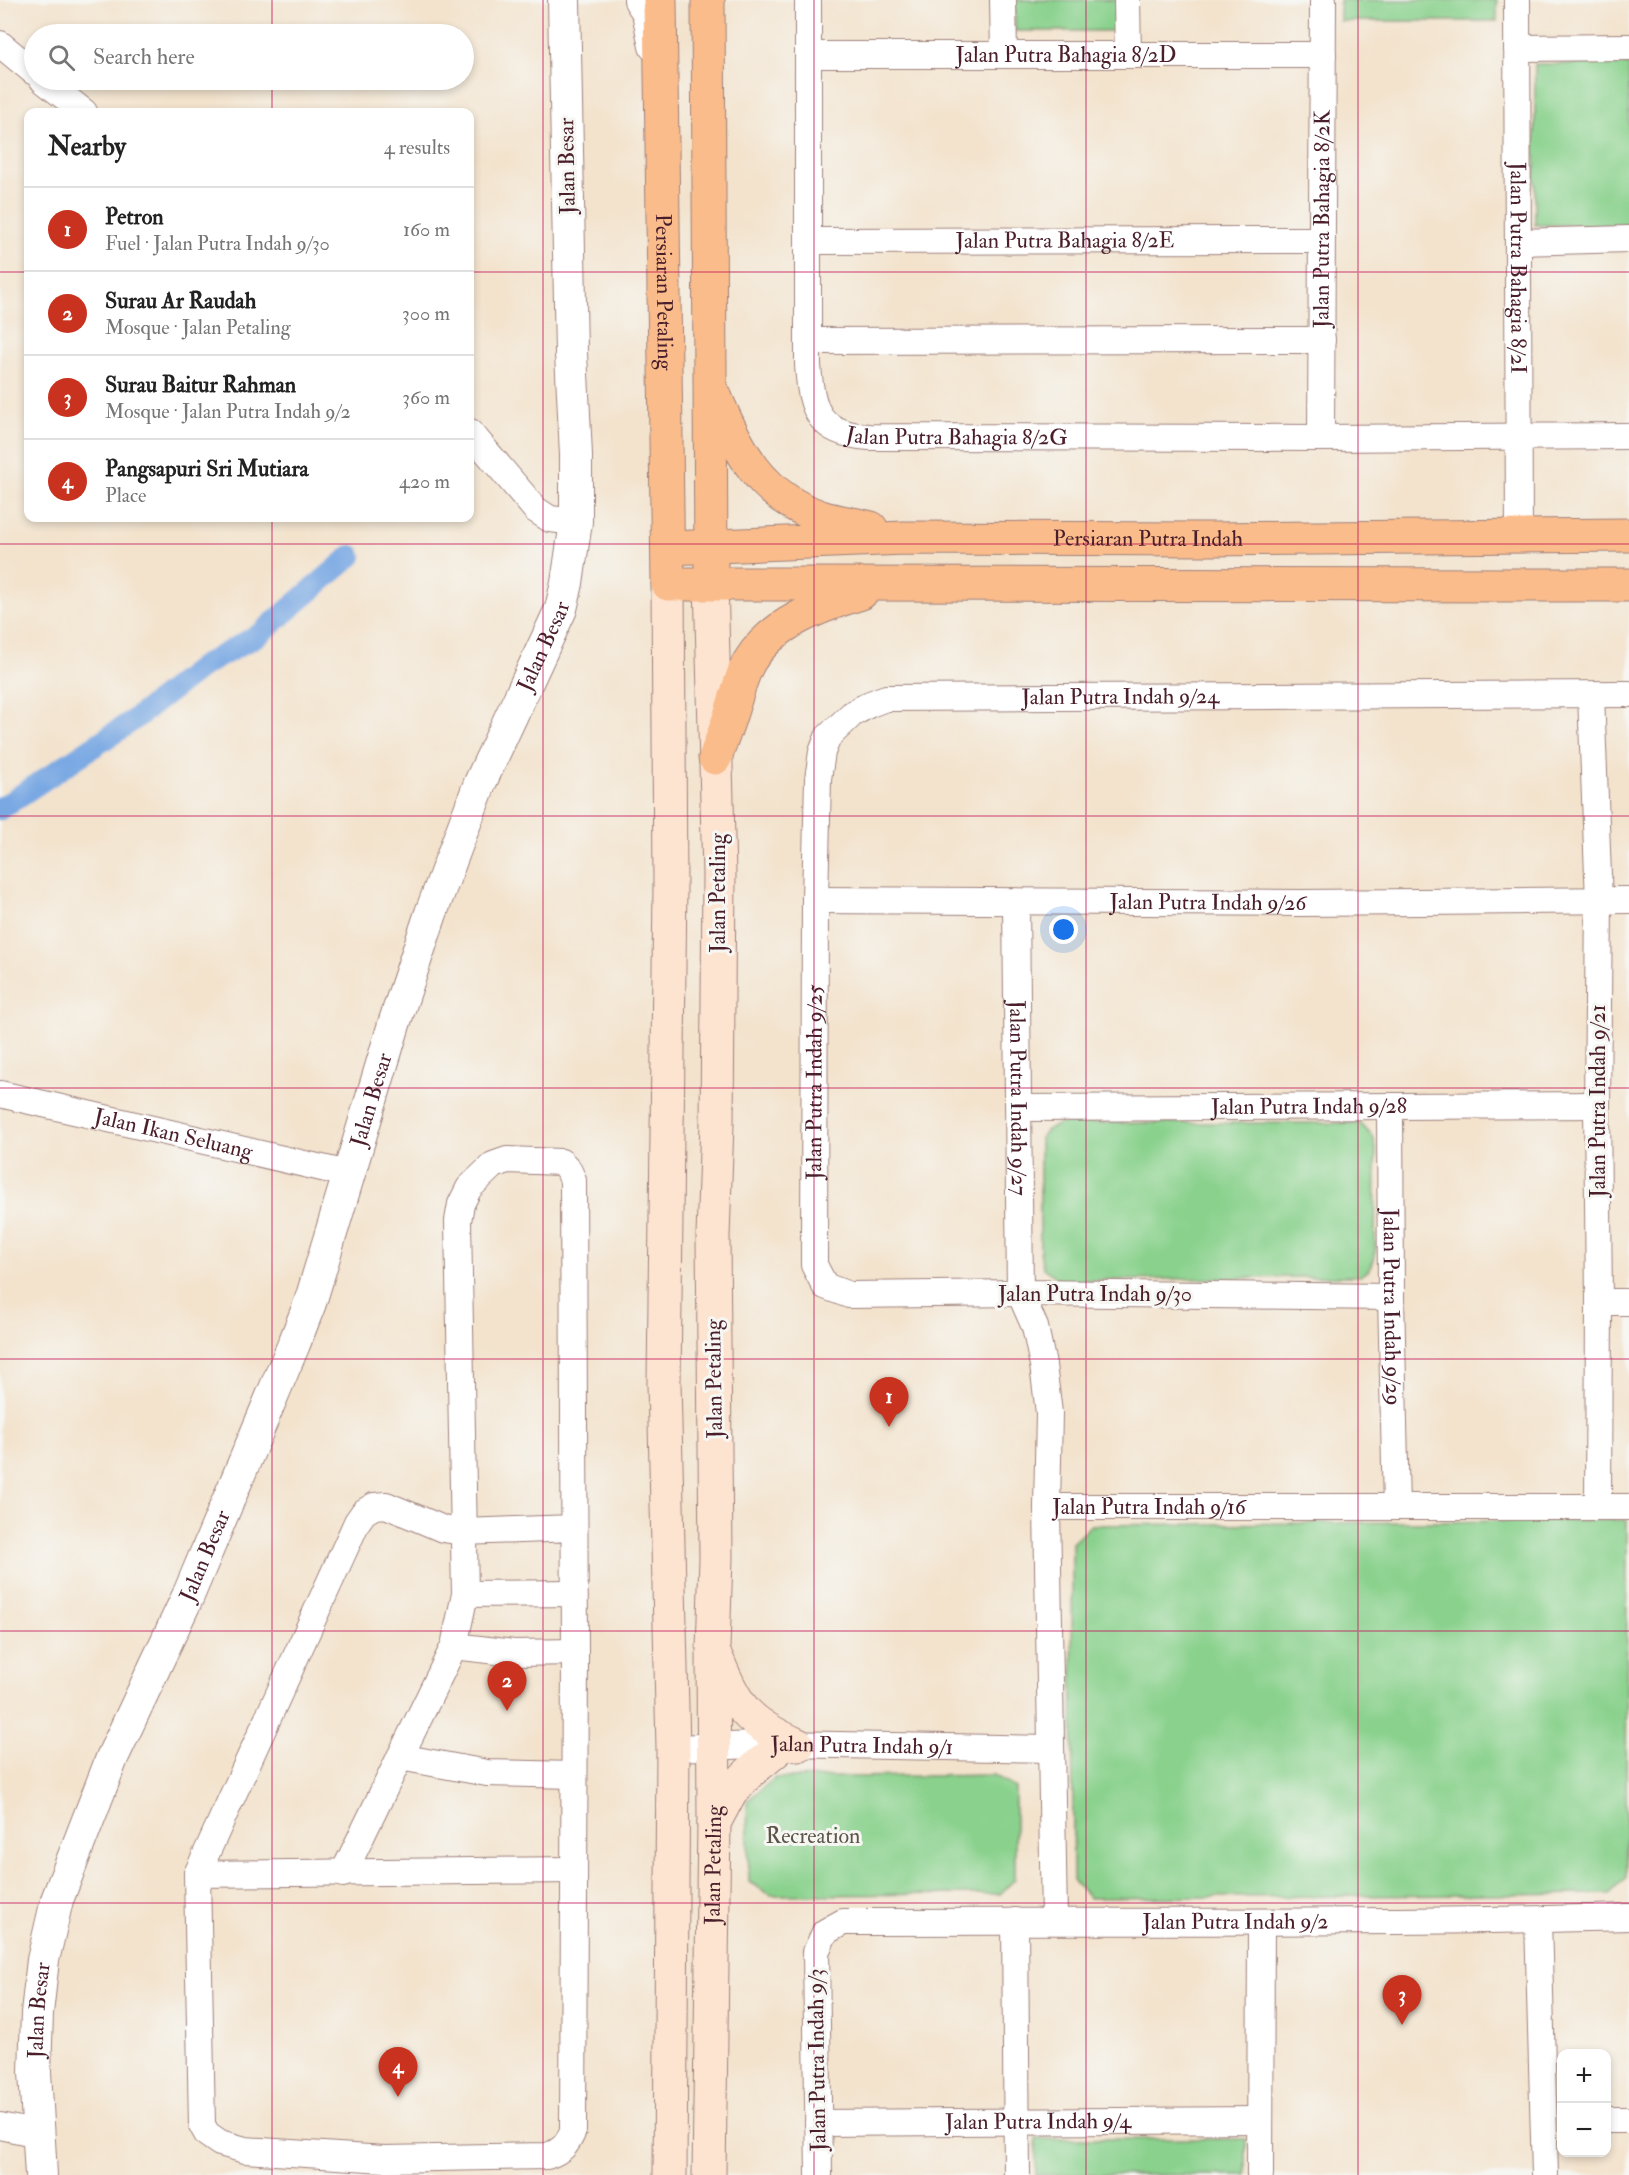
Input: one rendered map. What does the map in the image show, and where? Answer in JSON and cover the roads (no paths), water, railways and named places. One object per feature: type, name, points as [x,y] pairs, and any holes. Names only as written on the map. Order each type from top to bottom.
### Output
[{"type":"main road","name":"Persiaran Petaling","points":[[660,0],[668,584]]},
{"type":"main road","name":"Persiaran Petaling","points":[[708,0],[711,583]]},
{"type":"main road","points":[[710,383],[729,430],[744,456],[778,495],[798,508],[823,518],[905,538]]},
{"type":"main road","name":"Persiaran Putra Indah","points":[[668,548],[905,538],[1223,539],[1629,535]]},
{"type":"main road","name":"Jalan Petaling","points":[[710,2175],[714,1823],[713,1649],[716,1558],[713,1236],[717,1124],[719,874],[714,758],[711,583]]},
{"type":"main road","name":"Persiaran Putra Indah","points":[[668,584],[1629,585]]},
{"type":"main road","name":"Jalan Petaling","points":[[668,584],[670,886],[664,1383],[673,1748],[670,2175]]},
{"type":"main road","points":[[714,758],[741,679],[750,661],[774,636],[803,615],[824,605],[862,593],[907,585]]},
{"type":"main road","points":[[713,1649],[727,1686],[752,1719],[791,1744],[750,1772],[731,1791],[714,1823]]},
{"type":"main road","points":[[652,2175],[657,2169],[670,2132]]},
{"type":"street","name":"Jalan Besar","points":[[41,2175],[35,2072],[37,2013],[43,1960],[57,1900],[112,1758],[189,1596],[263,1422],[309,1303],[395,1021],[435,902],[480,783],[561,609],[573,552],[576,522],[564,0]]},
{"type":"street","points":[[640,0],[648,12],[660,73]]},
{"type":"street","name":"Jalan Putra Bahagia 8/2G","points":[[808,0],[809,391],[815,408],[825,423],[836,431],[850,436],[1322,438],[1629,436]]},
{"type":"street","points":[[1003,0],[1004,55]]},
{"type":"street","points":[[1127,0],[1128,55]]},
{"type":"street","name":"Jalan Putra Bahagia 8/2K","points":[[1322,438],[1323,0]]},
{"type":"street","name":"Jalan Putra Bahagia 8/2I","points":[[1517,0],[1519,537]]},
{"type":"street","points":[[0,44],[24,64]]},
{"type":"street","points":[[1517,48],[1629,47]]},
{"type":"street","name":"Jalan Putra Bahagia 8/2D","points":[[808,55],[1323,55]]},
{"type":"street","points":[[56,90],[79,108]]},
{"type":"street","points":[[1518,242],[1629,239]]},
{"type":"street","name":"Jalan Putra Bahagia 8/2E","points":[[809,241],[1322,240]]},
{"type":"street","points":[[808,341],[1322,340]]},
{"type":"street","points":[[474,437],[536,510],[550,519],[576,522]]},
{"type":"street","name":"Jalan Putra Indah 9/24","points":[[815,900],[818,779],[822,752],[828,737],[852,714],[886,698],[1629,694]]},
{"type":"street","name":"Jalan Putra Indah 9/21","points":[[1591,695],[1599,901],[1598,1507]]},
{"type":"street","name":"Jalan Putra Indah 9/26","points":[[815,900],[1016,903],[1629,900]]},
{"type":"street","name":"Jalan Putra Indah 9/25","points":[[814,1265],[815,900]]},
{"type":"street","name":"Jalan Putra Indah 9/27","points":[[1016,903],[1020,1293]]},
{"type":"street","name":"Jalan Ikan Seluang","points":[[0,1094],[348,1174]]},
{"type":"street","name":"Jalan Putra Indah 9/28","points":[[1019,1108],[1597,1105]]},
{"type":"street","name":"Jalan Putra Indah 9/29","points":[[1389,1106],[1396,1507]]},
{"type":"street","points":[[343,1874],[454,1646],[465,1594],[463,1532],[459,1221],[461,1204],[468,1188],[493,1166],[507,1160],[561,1162],[568,1169],[573,1180],[575,1652],[573,2131],[568,2144],[558,2152],[547,2156],[384,2167],[245,2150],[220,2143],[207,2134],[202,2125],[197,1874],[357,1522],[364,1512],[374,1506],[386,1505],[443,1529],[463,1532],[574,1528]]},
{"type":"street","name":"Jalan Putra Indah 9/30","points":[[814,1265],[825,1286],[849,1295],[1020,1293],[1391,1297]]},
{"type":"street","points":[[1020,1293],[1035,1327],[1043,1365],[1049,1413],[1047,1507]]},
{"type":"street","points":[[1599,1302],[1629,1302]]},
{"type":"street","name":"Jalan Putra Indah 9/16","points":[[1054,1920],[1047,1507],[1629,1507]]},
{"type":"street","points":[[465,1594],[574,1593]]},
{"type":"street","points":[[454,1646],[514,1653],[575,1652]]},
{"type":"street","name":"Jalan Putra Indah 9/1","points":[[673,1748],[791,1744],[1051,1749]]},
{"type":"street","points":[[400,1757],[488,1773],[574,1774]]},
{"type":"street","points":[[197,1874],[574,1870]]},
{"type":"street","name":"Jalan Putra Indah 9/2","points":[[843,1922],[1054,1920],[1261,1923],[1629,1917]]},
{"type":"street","points":[[1538,1920],[1553,2119],[1545,2175]]},
{"type":"street","points":[[1015,1921],[1017,2175]]},
{"type":"street","name":"Jalan Putra Indah 9/3","points":[[819,2175],[816,1952],[825,1932],[843,1922]]},
{"type":"street","points":[[1260,2175],[1261,1923]]},
{"type":"street","name":"Jalan Putra Indah 9/4","points":[[818,2123],[1260,2120]]},
{"type":"street","points":[[1611,2120],[1629,2120]]},
{"type":"street","points":[[0,2126],[39,2134]]},
{"type":"waterway","points":[[0,809],[132,721],[203,666],[260,634],[351,556]]},
{"type":"place","name":"Petron","points":[[889,1427]]},
{"type":"place","name":"Surau Ar Raudah","points":[[507,1711]]},
{"type":"place","name":"Surau Baitur Rahman","points":[[1402,2025]]},
{"type":"place","name":"Pangsapuri Sri Mutiara","points":[[398,2097]]},
{"type":"park label","name":"Recreation","points":[[813,1836]]}]
